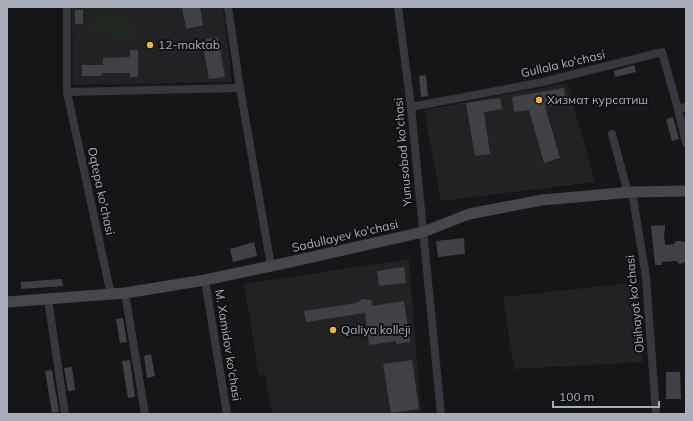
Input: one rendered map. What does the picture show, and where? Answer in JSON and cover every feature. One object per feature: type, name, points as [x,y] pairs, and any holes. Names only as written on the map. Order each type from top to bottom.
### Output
[{"type":"main road","name":"Sadullayev ko'chasi","points":[[7,302],[125,294],[205,280],[422,232],[469,214],[489,209],[542,200],[630,193],[686,191]]},
{"type":"street","name":"Oqtepa ko'chasi","points":[[67,7],[67,92],[111,294]]},
{"type":"street","points":[[228,7],[240,88],[271,266]]},
{"type":"street","name":"Yunusobod ko'chasi","points":[[398,7],[411,107],[422,232],[441,414]]},
{"type":"street","name":"Gullola ko'chasi","points":[[411,107],[543,82],[662,52],[682,108]]},
{"type":"street","points":[[67,92],[240,88]]},
{"type":"street","points":[[682,108],[686,143]]},
{"type":"street","name":"Obihayot ko'chasi","points":[[612,134],[630,193],[646,277],[656,414]]},
{"type":"street","name":"M. Xamidov ko'chasi","points":[[205,280],[227,414]]},
{"type":"street","points":[[125,294],[145,414]]},
{"type":"street","points":[[48,300],[65,414]]},
{"type":"shaded area","name":"12-maktab","points":[[72,7],[223,7],[232,82],[73,85]]},
{"type":"shaded area","points":[[94,9],[137,21],[131,42],[88,31]]},
{"type":"shaded area","points":[[567,83],[595,182],[441,201],[424,110]]},
{"type":"shaded area","name":"Qaliya kolleji","points":[[409,259],[421,414],[272,414],[265,375],[259,376],[244,284]]},
{"type":"shaded area","points":[[639,282],[643,362],[514,369],[503,297]]},
{"type":"building","points":[[182,7],[200,7],[203,25],[186,29]]},
{"type":"building","points":[[75,10],[83,10],[83,24],[75,24]]},
{"type":"building","points":[[218,37],[225,77],[209,79],[202,40]]},
{"type":"building","points":[[130,50],[138,50],[138,77],[130,77],[130,73],[102,73],[102,76],[82,76],[82,65],[103,65],[103,58],[130,57]]},
{"type":"building","points":[[634,65],[636,72],[615,77],[614,71]]},
{"type":"building","points":[[426,75],[428,96],[421,97],[419,76]]},
{"type":"building","points":[[564,88],[566,103],[545,107],[560,158],[544,163],[529,110],[514,112],[512,97]]},
{"type":"building","points":[[500,98],[502,109],[484,112],[490,154],[475,156],[466,103]]},
{"type":"building","points":[[673,117],[679,139],[672,141],[666,119]]},
{"type":"building","points":[[665,225],[665,245],[674,244],[676,241],[686,242],[686,259],[684,263],[679,264],[676,261],[662,262],[662,265],[655,265],[651,226]]},
{"type":"building","points":[[464,238],[465,254],[438,257],[436,241]]},
{"type":"building","points":[[254,242],[257,256],[233,262],[230,249]]},
{"type":"building","points":[[404,267],[406,283],[379,286],[377,271]]},
{"type":"building","points":[[62,279],[63,286],[21,289],[21,282]]},
{"type":"building","points":[[363,299],[371,300],[372,306],[404,301],[410,342],[396,344],[396,341],[369,345],[365,313],[306,322],[304,311],[356,303]]},
{"type":"building","points":[[123,318],[127,342],[120,343],[116,319]]},
{"type":"building","points":[[151,354],[155,376],[147,378],[144,356]]},
{"type":"building","points":[[130,360],[135,397],[128,398],[122,361]]},
{"type":"building","points":[[412,360],[419,409],[391,413],[383,364]]},
{"type":"building","points":[[72,367],[75,390],[68,391],[64,368]]},
{"type":"building","points":[[52,370],[59,412],[52,413],[45,371]]},
{"type":"building","points":[[666,372],[680,372],[681,399],[666,399]]},
{"type":"place","name":"12-maktab","points":[[150,45]]},
{"type":"place","name":"Хизмат курсатиш","points":[[539,100]]},
{"type":"place","name":"Qaliya kolleji","points":[[333,330]]}]
